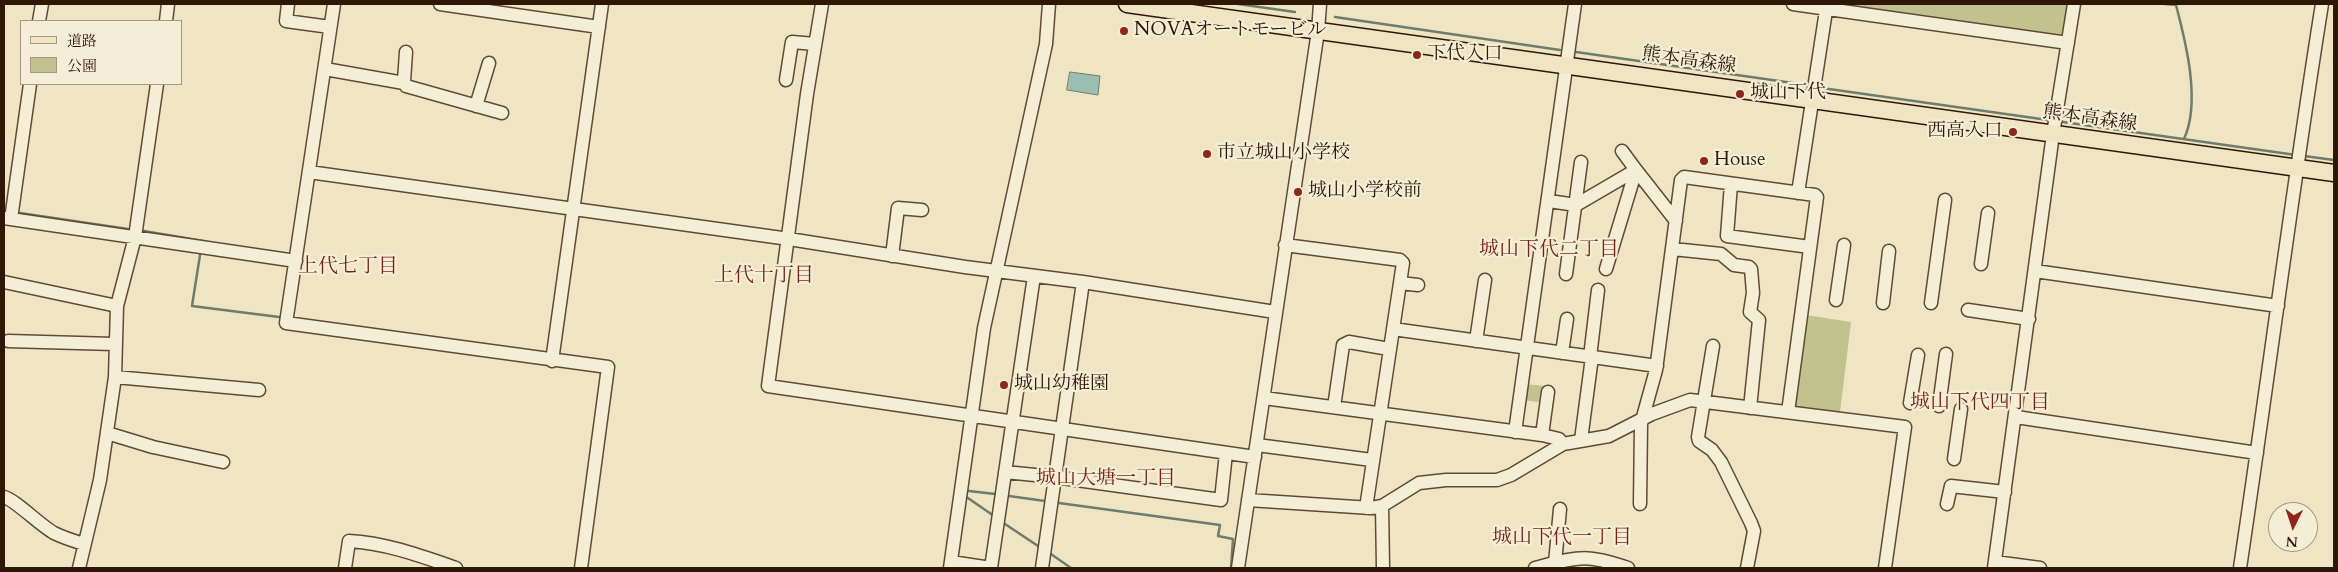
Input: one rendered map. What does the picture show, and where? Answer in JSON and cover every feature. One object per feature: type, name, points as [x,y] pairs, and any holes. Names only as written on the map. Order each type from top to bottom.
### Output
[{"type":"main road","name":"熊本高森線","points":[[1127,4],[2334,173]]},
{"type":"street","points":[[39,20],[42,4]]},
{"type":"street","points":[[166,20],[168,4]]},
{"type":"street","points":[[288,4],[286,21],[330,27]]},
{"type":"street","points":[[334,4],[286,323],[608,367],[581,568]]},
{"type":"street","points":[[440,4],[599,27]]},
{"type":"street","points":[[552,360],[602,4]]},
{"type":"street","points":[[822,4],[768,386],[1226,453],[1256,451],[1372,460]]},
{"type":"street","points":[[1034,276],[991,568],[950,565],[984,328],[1046,44],[1049,4]]},
{"type":"street","points":[[1240,568],[1275,312],[1318,31],[1320,4]]},
{"type":"street","points":[[1515,432],[1575,4]]},
{"type":"street","points":[[1793,4],[1827,6],[2068,43]]},
{"type":"street","points":[[2040,568],[1994,565],[2016,417],[2053,134],[2074,4]]},
{"type":"street","points":[[2240,568],[2296,167],[2322,4]]},
{"type":"street","points":[[1798,193],[1827,6]]},
{"type":"street","points":[[786,80],[792,42],[815,44]]},
{"type":"street","points":[[404,84],[406,52]]},
{"type":"street","points":[[476,106],[489,63]]},
{"type":"street","points":[[325,70],[404,84],[445,99],[502,114]]},
{"type":"street","points":[[30,85],[8,219],[296,261]]},
{"type":"street","points":[[79,568],[100,480],[115,377],[114,344],[117,306],[135,237],[157,85]]},
{"type":"street","points":[[1622,151],[1676,221]]},
{"type":"street","points":[[1566,274],[1581,162]]},
{"type":"street","points":[[1548,202],[1576,205],[1636,170]]},
{"type":"street","points":[[1606,269],[1636,170]]},
{"type":"street","points":[[309,172],[789,239],[997,272],[1083,282],[1275,312]]},
{"type":"street","points":[[1640,504],[1642,419],[1656,366],[1681,180],[1684,177],[1815,195],[1817,198],[1788,412]]},
{"type":"street","points":[[1731,184],[1727,236],[1810,247]]},
{"type":"street","points":[[1931,304],[1945,200]]},
{"type":"street","points":[[892,256],[898,208],[922,210]]},
{"type":"street","points":[[1981,264],[1988,213]]},
{"type":"street","points":[[1285,245],[1400,260],[1403,263],[1366,508]]},
{"type":"street","points":[[1836,300],[1844,245]]},
{"type":"street","points":[[1673,249],[1721,254],[1734,265],[1749,266],[1751,269],[1753,293],[1750,312],[1759,320],[1750,408]]},
{"type":"street","points":[[1883,303],[1889,251]]},
{"type":"street","points":[[2035,271],[2278,306]]},
{"type":"street","points":[[1476,341],[1485,280]]},
{"type":"street","points":[[4,282],[117,306]]},
{"type":"street","points":[[1042,568],[1083,282]]},
{"type":"street","points":[[1400,283],[1418,285]]},
{"type":"street","points":[[1581,440],[1598,290]]},
{"type":"street","points":[[1968,310],[2029,319]]},
{"type":"street","points":[[1562,353],[1567,319]]},
{"type":"street","points":[[1393,329],[1656,366]]},
{"type":"street","points":[[8,341],[114,344]]},
{"type":"street","points":[[1334,407],[1343,346],[1349,342],[1389,349]]},
{"type":"street","points":[[1713,346],[1699,442],[1712,450],[1720,462],[1754,530],[1747,568]]},
{"type":"street","points":[[1910,403],[1918,354]]},
{"type":"street","points":[[1939,406],[1946,354]]},
{"type":"street","points":[[115,377],[259,390]]},
{"type":"street","points":[[1542,435],[1548,392]]},
{"type":"street","points":[[1264,398],[1542,435],[1559,439],[1563,444]]},
{"type":"street","points":[[1248,500],[1366,508],[1382,506],[1419,483],[1446,480],[1497,480],[1563,444],[1609,436],[1642,419],[1685,401],[1704,402],[1905,427],[1885,568]]},
{"type":"street","points":[[1954,459],[1961,409]]},
{"type":"street","points":[[2016,417],[2257,453]]},
{"type":"street","points":[[107,433],[153,447],[223,462]]},
{"type":"street","points":[[1005,472],[1220,500],[1226,453]]},
{"type":"street","points":[[1947,504],[1951,486],[2005,492]]},
{"type":"street","points":[[4,497],[9,498],[54,533],[84,544]]},
{"type":"street","points":[[1382,506],[1386,568]]},
{"type":"street","points":[[1560,509],[1546,566],[1580,557],[1586,563],[1602,559],[1628,568]]},
{"type":"street","points":[[345,568],[349,541],[370,542],[390,546],[456,568]]},
{"type":"green space","points":[[1827,4],[2073,4],[2069,36],[1826,8]]},
{"type":"green space","points":[[1806,315],[1851,322],[1840,412],[1794,406]]},
{"type":"green space","points":[[1525,384],[1546,386],[1544,403],[1523,400]]},
{"type":"water","points":[[1070,72],[1100,76],[1098,95],[1067,90]]},
{"type":"waterway","points":[[1238,4],[1295,12]]},
{"type":"waterway","points":[[2165,4],[2176,5],[2190,72],[2191,108],[2189,124],[2184,139]]},
{"type":"waterway","points":[[1335,17],[1560,50]]},
{"type":"waterway","points":[[1576,52],[1807,85]]},
{"type":"waterway","points":[[1822,88],[2048,120]]},
{"type":"waterway","points":[[2063,122],[2296,155]]},
{"type":"waterway","points":[[2304,156],[2334,160]]},
{"type":"waterway","points":[[20,213],[128,229]]},
{"type":"waterway","points":[[144,231],[203,241]]},
{"type":"waterway","points":[[200,255],[192,306],[279,317]]},
{"type":"waterway","points":[[969,491],[995,494]]},
{"type":"waterway","points":[[965,496],[994,516]]},
{"type":"waterway","points":[[1009,496],[1045,501]]},
{"type":"waterway","points":[[1059,503],[1220,525],[1218,536],[1233,539],[1231,568]]},
{"type":"waterway","points":[[1002,522],[1041,548]]},
{"type":"waterway","points":[[1048,552],[1071,568]]},
{"type":"place","name":"NOVAオートモービル","points":[[1124,31]]},
{"type":"place","name":"下代入口","points":[[1417,55]]},
{"type":"place","name":"城山下代","points":[[1740,94]]},
{"type":"place","name":"西高入口","points":[[2013,132]]},
{"type":"place","name":"市立城山小学校","points":[[1207,154]]},
{"type":"place","name":"House","points":[[1704,161]]},
{"type":"place","name":"城山小学校前","points":[[1298,192]]},
{"type":"place","name":"城山幼稚園","points":[[1004,385]]},
{"type":"district","name":"城山下代二丁目","points":[[1549,250]]},
{"type":"district","name":"上代七丁目","points":[[348,267]]},
{"type":"district","name":"上代十丁目","points":[[764,276]]},
{"type":"district","name":"城山下代四丁目","points":[[1980,403]]},
{"type":"district","name":"城山大塘一丁目","points":[[1106,479]]},
{"type":"district","name":"城山下代一丁目","points":[[1562,538]]}]
